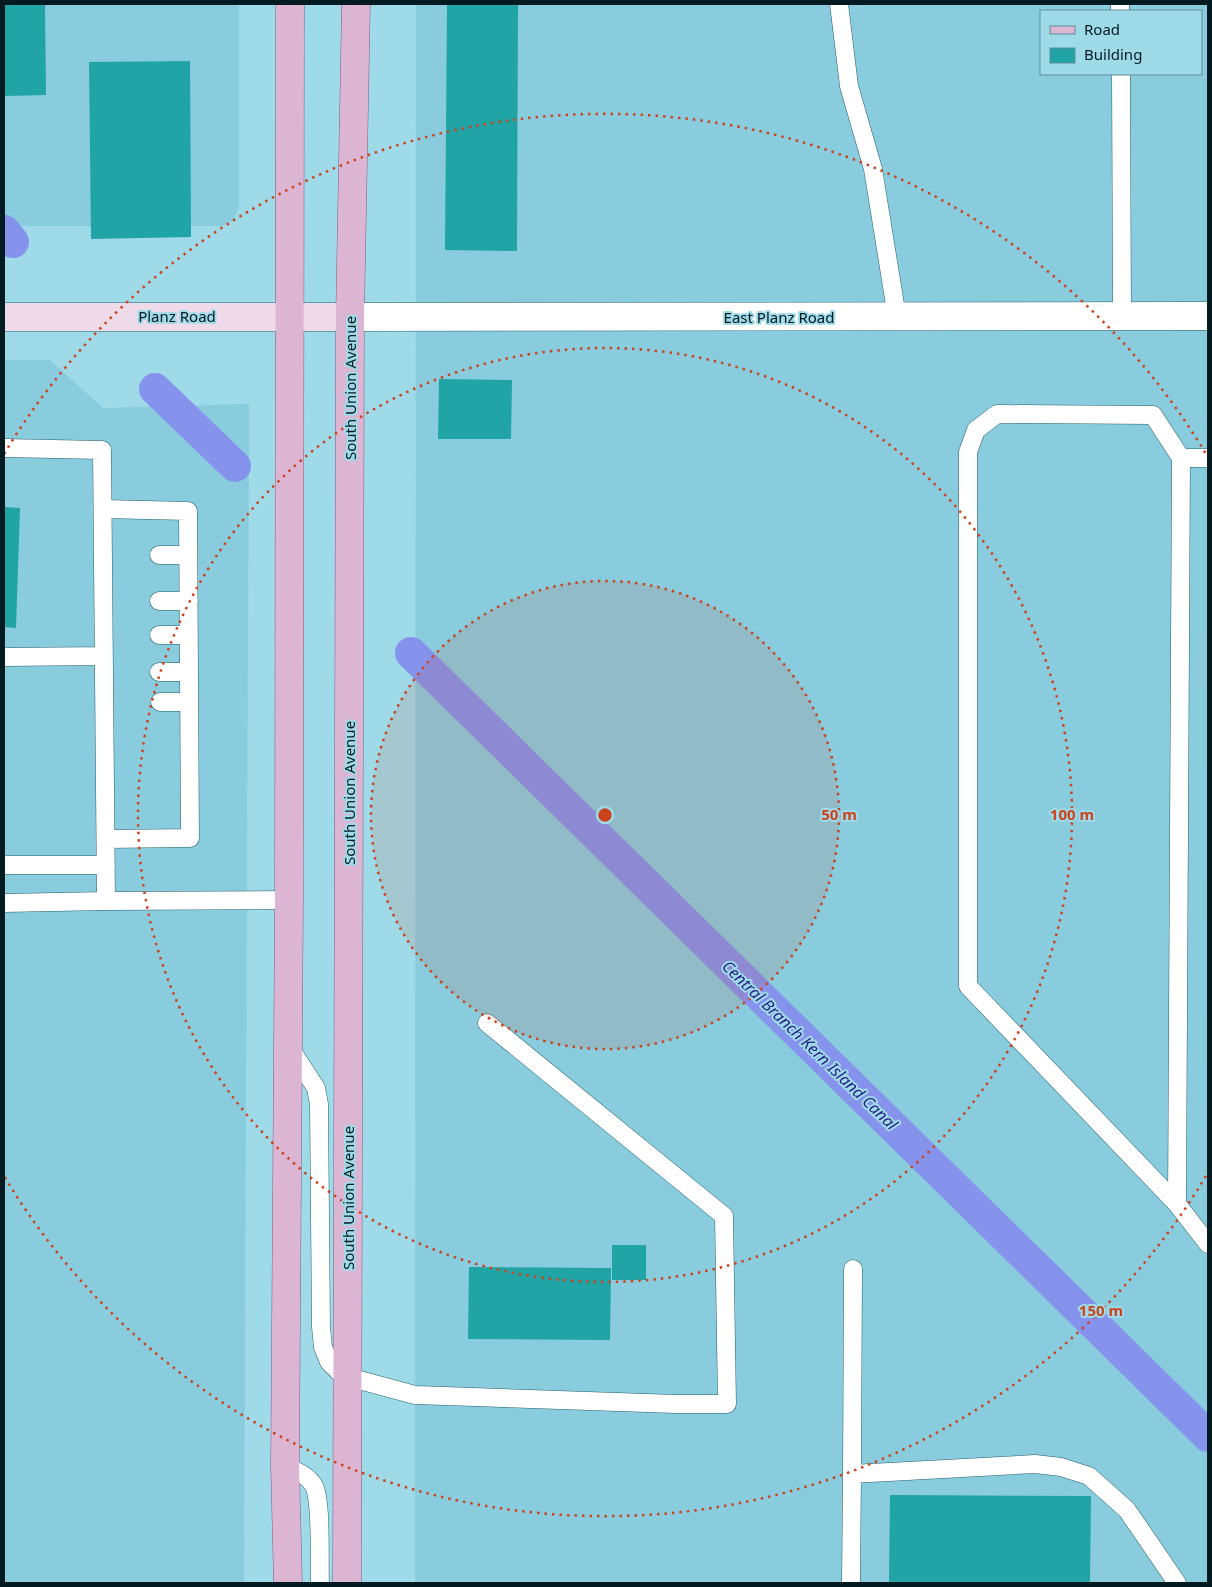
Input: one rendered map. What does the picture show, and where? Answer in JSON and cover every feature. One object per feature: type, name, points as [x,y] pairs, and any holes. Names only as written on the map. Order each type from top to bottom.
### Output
[{"type":"main road","points":[[288,1583],[285,1466],[289,900],[290,4]]},
{"type":"main road","name":"South Union Avenue","points":[[347,1583],[350,317],[356,4]]},
{"type":"street","name":"East Planz Road","points":[[350,317],[1208,316]]},
{"type":"street","name":"Planz Road","points":[[4,317],[350,317]]},
{"type":"lane","points":[[838,4],[849,86],[873,168],[897,317]]},
{"type":"lane","points":[[1121,75],[1122,316]]},
{"type":"lane","points":[[1177,1204],[1181,458],[1153,415],[997,414],[976,430],[968,452],[968,986],[1177,1204],[1208,1244]]},
{"type":"lane","points":[[4,448],[102,450],[102,509],[110,555],[108,666],[110,701],[106,901]]},
{"type":"lane","points":[[1181,458],[1208,458]]},
{"type":"lane","points":[[102,509],[188,511],[190,838],[106,839]]},
{"type":"lane","points":[[159,555],[188,555]]},
{"type":"lane","points":[[159,601],[189,600]]},
{"type":"lane","points":[[159,635],[189,635]]},
{"type":"lane","points":[[4,657],[108,666]]},
{"type":"lane","points":[[160,672],[189,672]]},
{"type":"lane","points":[[160,702],[189,702]]},
{"type":"lane","points":[[4,865],[106,865]]},
{"type":"lane","points":[[4,904],[106,901],[289,900]]},
{"type":"lane","points":[[288,1044],[316,1088],[319,1104],[322,1340],[329,1362],[338,1371],[348,1378],[415,1395],[727,1404],[724,1216],[487,1023]]},
{"type":"lane","points":[[851,1583],[853,1268]]},
{"type":"lane","points":[[852,1474],[1035,1464],[1062,1467],[1089,1476],[1126,1510],[1177,1583]]},
{"type":"lane","points":[[285,1466],[303,1473],[313,1485],[318,1498],[320,1583]]},
{"type":"shaded area","points":[[4,4],[239,4],[239,207],[234,220],[222,226],[4,226]]},
{"type":"shaded area","points":[[416,4],[1208,4],[1208,1583],[415,1583]]},
{"type":"shaded area","points":[[4,360],[50,360],[103,408],[249,404],[244,1583],[4,1583]]},
{"type":"building","points":[[4,4],[45,4],[46,95],[4,96]]},
{"type":"building","points":[[447,4],[518,4],[517,251],[445,250]]},
{"type":"building","points":[[190,61],[191,237],[91,239],[89,62]]},
{"type":"building","points":[[439,379],[512,380],[511,439],[438,439]]},
{"type":"building","points":[[4,507],[20,508],[16,628],[4,627]]},
{"type":"building","points":[[612,1245],[646,1245],[646,1280],[612,1280]]},
{"type":"building","points":[[469,1267],[611,1268],[610,1340],[468,1339]]},
{"type":"building","points":[[890,1495],[1091,1496],[1090,1583],[889,1583]]},
{"type":"waterway","name":"Central Branch Kern Island Canal","points":[[4,231],[13,242]]},
{"type":"waterway","name":"Central Branch Kern Island Canal","points":[[155,389],[235,466]]},
{"type":"waterway","name":"Central Branch Kern Island Canal","points":[[411,653],[1208,1436]]}]
